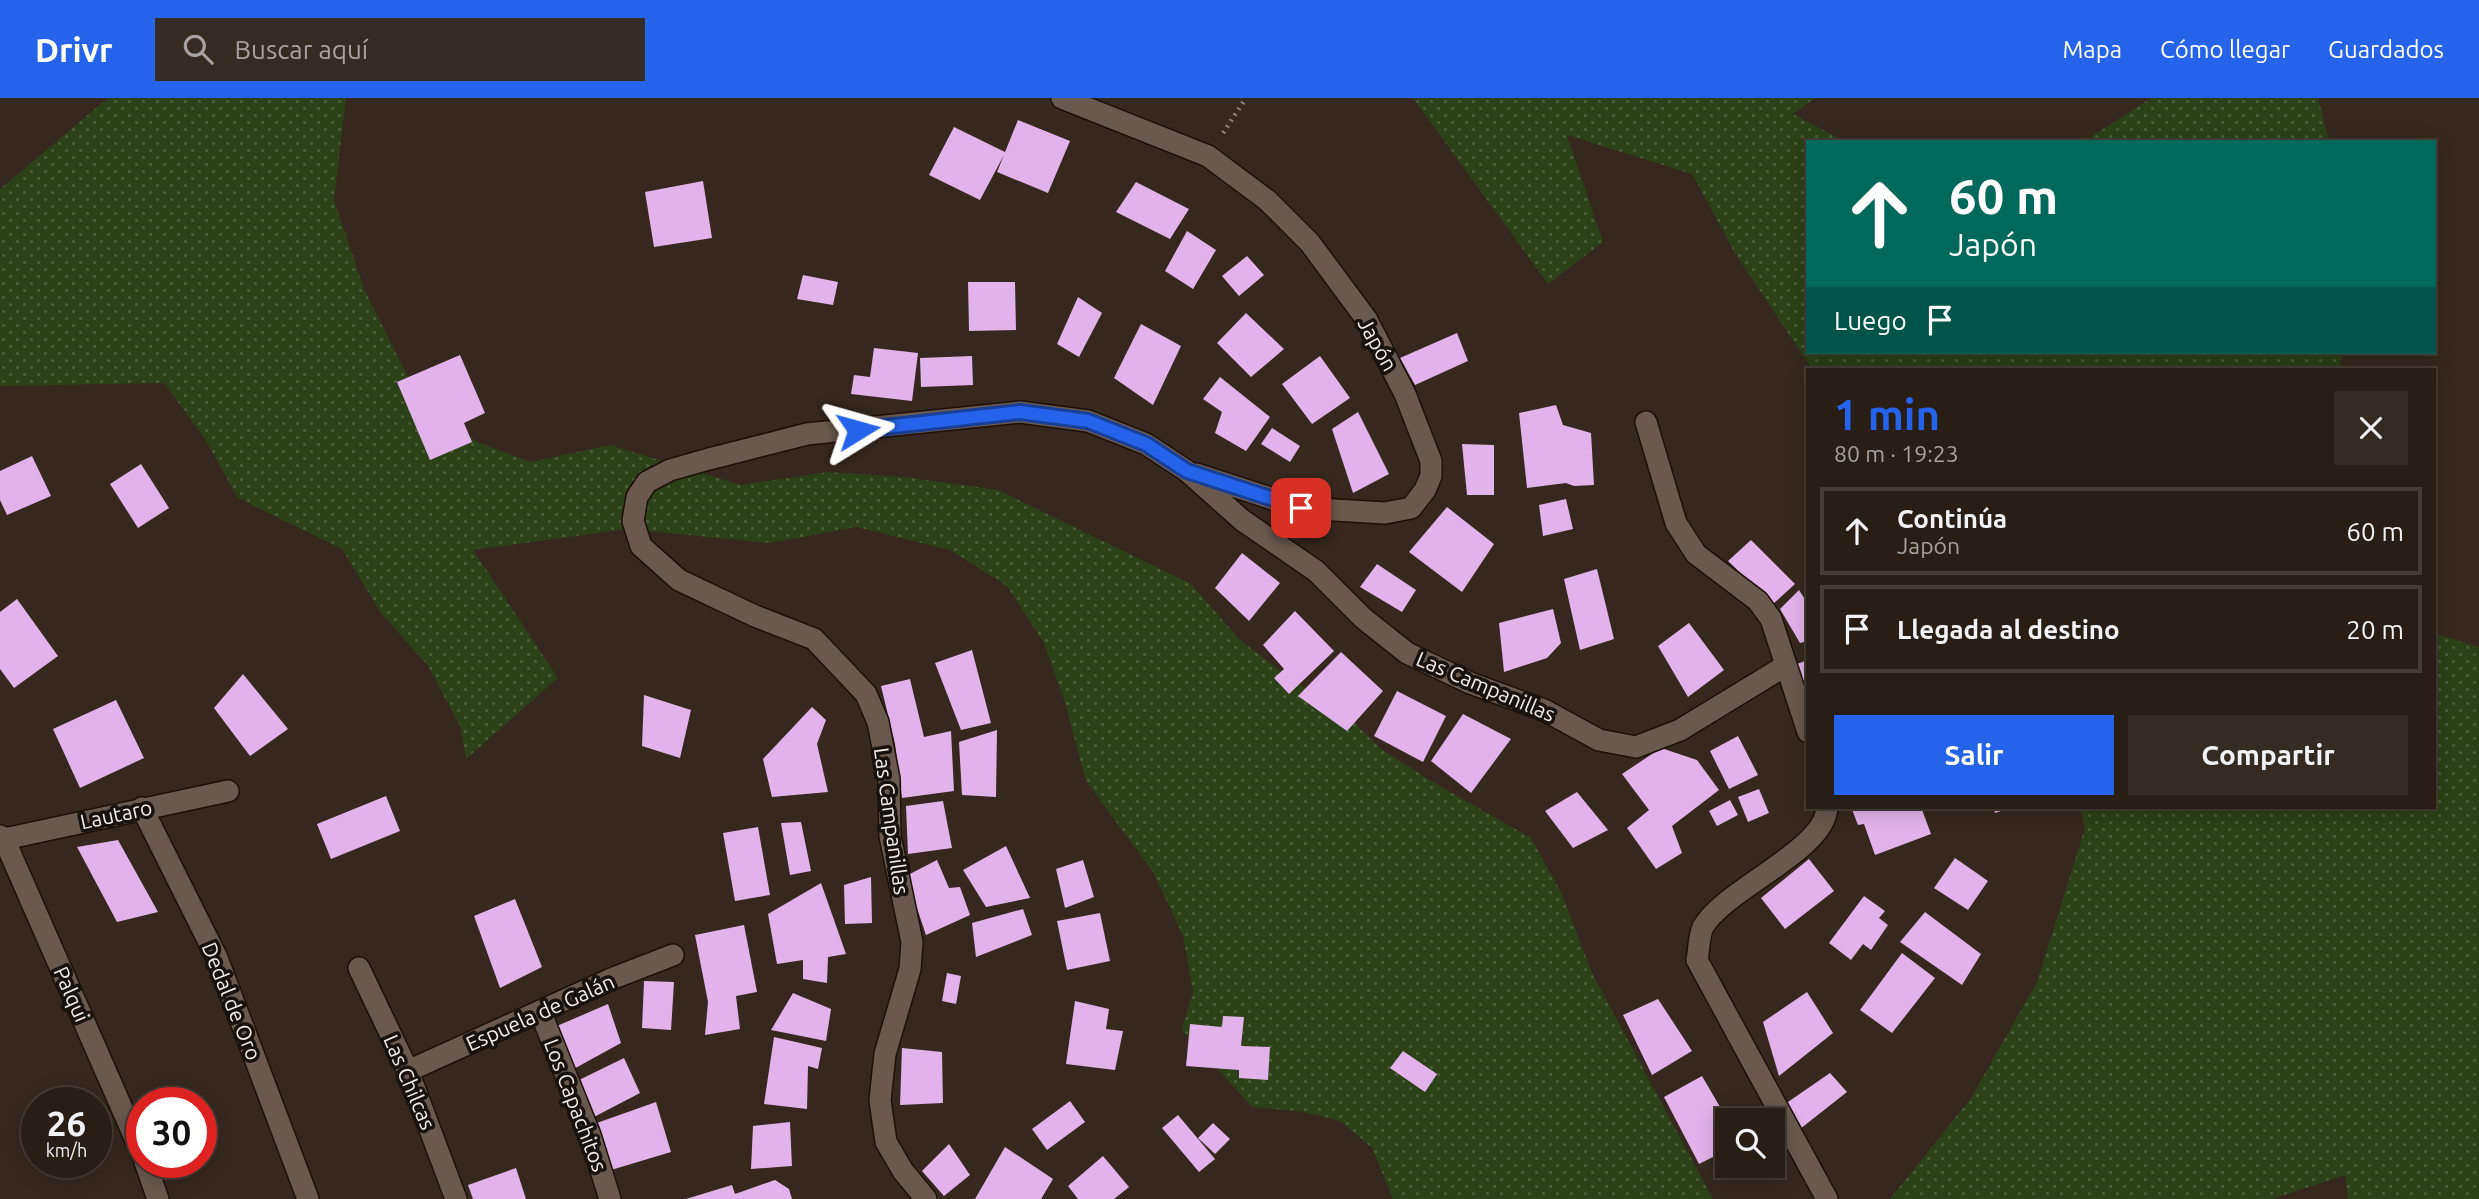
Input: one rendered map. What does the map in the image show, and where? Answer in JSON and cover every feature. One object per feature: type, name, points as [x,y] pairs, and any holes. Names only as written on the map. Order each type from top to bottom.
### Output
[{"type":"street","name":"Japón","points":[[1062,98],[1208,156],[1267,200],[1310,243],[1367,320],[1405,394],[1431,461],[1431,476],[1425,490],[1411,508],[1385,513],[1301,508],[1187,471]]},
{"type":"street","name":"Las Campanillas","points":[[926,1199],[903,1171],[886,1142],[880,1100],[885,1054],[910,969],[912,942],[890,836],[889,779],[877,722],[870,703],[866,694],[814,639],[679,580],[641,545],[633,521],[637,497],[647,482],[670,470],[807,434],[1020,412],[1088,421],[1146,444],[1187,471],[1242,520],[1315,570],[1363,618],[1408,653],[1470,683],[1544,710],[1600,740],[1636,747],[1680,730],[1785,666]]},
{"type":"street","points":[[1646,422],[1676,523],[1696,554],[1758,601],[1771,619],[1806,726]]},
{"type":"street","name":"Lautaro","points":[[1,838],[228,791]]},
{"type":"street","name":"Dedal de Oro","points":[[142,808],[217,958],[308,1199]]},
{"type":"street","points":[[1826,809],[1826,815],[1810,840],[1723,906],[1702,928],[1698,960],[1827,1199]]},
{"type":"street","name":"Palqui","points":[[1,838],[126,1118]]},
{"type":"street","name":"Espuela de Galán","points":[[408,1071],[611,979],[673,956]]},
{"type":"street","name":"Las Chilcas","points":[[359,968],[408,1071],[456,1199]]},
{"type":"street","name":"Los Capachitos","points":[[540,1012],[590,1135],[610,1199]]},
{"type":"street","points":[[151,1178],[158,1199]]},
{"type":"path","points":[[1208,156],[1246,98]]},
{"type":"green space","points":[[108,98],[346,98],[334,200],[364,289],[414,389],[477,442],[531,462],[610,445],[741,485],[828,472],[905,477],[998,490],[1191,584],[1240,640],[1298,684],[1343,712],[1381,749],[1531,838],[1562,894],[1592,973],[1713,1199],[1393,1199],[1372,1148],[1340,1121],[1304,1112],[1252,1107],[1182,1030],[1193,991],[1183,936],[1153,872],[1086,781],[1065,703],[1044,643],[1007,586],[950,550],[857,527],[770,543],[627,529],[473,550],[558,678],[466,759],[461,728],[428,666],[381,613],[342,549],[238,498],[205,439],[164,383],[0,386],[0,189]]},
{"type":"green space","points":[[1413,98],[1815,98],[1793,114],[1842,140],[1806,140],[1806,354],[2343,354],[2339,368],[1811,368],[1736,255],[1692,174],[1567,135],[1603,242],[1548,284]]},
{"type":"green space","points":[[2151,98],[2318,98],[2328,140],[2086,140]]},
{"type":"green space","points":[[2436,634],[2479,647],[2479,1199],[2348,1199],[2345,1175],[2272,1199],[1890,1199],[1971,1098],[2037,982],[2085,828],[2080,809],[2436,809]]},
{"type":"building","points":[[1018,120],[1070,141],[1048,193],[997,172],[1004,155],[980,200],[929,175],[954,127],[1005,152]]},
{"type":"building","points":[[703,181],[712,238],[654,247],[645,192]]},
{"type":"building","points":[[1136,182],[1189,209],[1170,239],[1116,212]]},
{"type":"building","points":[[1187,231],[1216,250],[1193,289],[1165,271]]},
{"type":"building","points":[[1247,256],[1264,275],[1239,296],[1222,276]]},
{"type":"building","points":[[803,275],[838,282],[833,305],[797,299]]},
{"type":"building","points":[[968,282],[1015,282],[1016,330],[969,331]]},
{"type":"building","points":[[1078,297],[1102,313],[1079,357],[1057,344]]},
{"type":"building","points":[[1246,313],[1284,349],[1251,377],[1217,343]]},
{"type":"building","points":[[1141,324],[1181,346],[1153,405],[1114,378]]},
{"type":"building","points":[[1457,333],[1468,361],[1415,385],[1400,358]]},
{"type":"building","points":[[874,348],[918,353],[912,401],[851,394],[854,375],[870,377]]},
{"type":"building","points":[[460,355],[485,413],[464,423],[472,442],[430,460],[397,382]]},
{"type":"building","points":[[972,356],[973,385],[921,387],[920,358]]},
{"type":"building","points":[[1320,356],[1350,398],[1312,424],[1282,384]]},
{"type":"building","points":[[1220,377],[1270,417],[1246,451],[1215,433],[1222,412],[1203,399]]},
{"type":"building","points":[[1556,405],[1563,425],[1591,433],[1594,485],[1574,486],[1566,483],[1527,488],[1519,413]]},
{"type":"building","points":[[1358,412],[1389,474],[1353,493],[1332,429]]},
{"type":"building","points":[[1272,428],[1300,446],[1290,462],[1261,444]]},
{"type":"building","points":[[1462,444],[1494,445],[1494,495],[1467,495]]},
{"type":"building","points":[[32,456],[51,496],[7,515],[0,500],[0,471]]},
{"type":"building","points":[[141,464],[169,508],[138,528],[110,484]]},
{"type":"building","points":[[1566,499],[1573,529],[1543,536],[1539,505]]},
{"type":"building","points":[[1447,507],[1494,544],[1462,592],[1409,552]]},
{"type":"building","points":[[1751,540],[1795,584],[1773,604],[1728,561]]},
{"type":"building","points":[[1242,553],[1280,583],[1249,621],[1215,588]]},
{"type":"building","points":[[1377,564],[1416,590],[1402,612],[1360,587]]},
{"type":"building","points":[[1597,569],[1614,639],[1580,650],[1564,579]]},
{"type":"building","points":[[1799,590],[1806,601],[1806,642],[1800,643],[1780,609]]},
{"type":"building","points":[[17,599],[58,656],[14,688],[0,669],[0,612]]},
{"type":"building","points":[[1553,609],[1561,643],[1547,658],[1504,672],[1499,623]]},
{"type":"building","points":[[1295,611],[1334,651],[1289,694],[1274,678],[1284,669],[1263,645]]},
{"type":"building","points":[[1689,623],[1724,670],[1688,697],[1658,646]]},
{"type":"building","points":[[972,650],[991,723],[961,730],[935,663]]},
{"type":"building","points":[[1341,652],[1383,691],[1347,731],[1298,696]]},
{"type":"building","points":[[1806,661],[1806,699],[1794,665]]},
{"type":"building","points":[[243,674],[288,729],[250,756],[214,708]]},
{"type":"building","points":[[910,679],[924,737],[951,731],[954,791],[902,798],[895,744],[881,686]]},
{"type":"building","points":[[1397,691],[1446,716],[1423,762],[1374,736]]},
{"type":"building","points":[[644,695],[691,710],[680,758],[642,746]]},
{"type":"building","points":[[116,700],[144,758],[80,788],[53,729]]},
{"type":"building","points":[[812,707],[826,720],[817,744],[828,792],[772,797],[763,759]]},
{"type":"building","points":[[1463,714],[1511,739],[1471,793],[1431,761]]},
{"type":"building","points":[[997,730],[996,797],[962,795],[959,742]]},
{"type":"building","points":[[1738,736],[1758,775],[1729,789],[1710,751]]},
{"type":"building","points":[[1661,748],[1697,760],[1719,790],[1672,826],[1682,853],[1656,869],[1627,828],[1649,810],[1622,774]]},
{"type":"building","points":[[1759,789],[1769,813],[1748,822],[1738,797]]},
{"type":"building","points":[[1577,792],[1608,830],[1573,848],[1545,811]]},
{"type":"building","points":[[386,796],[400,831],[331,859],[317,824]]},
{"type":"building","points":[[1730,800],[1738,815],[1717,826],[1709,811]]},
{"type":"building","points":[[943,801],[952,848],[908,854],[906,806]]},
{"type":"building","points":[[1852,809],[1922,809],[1931,834],[1875,855],[1864,824],[1858,825]]},
{"type":"building","points":[[801,822],[811,871],[790,875],[781,823]]},
{"type":"building","points":[[758,827],[770,895],[735,901],[723,833]]},
{"type":"building","points":[[118,840],[158,912],[117,922],[77,847]]},
{"type":"building","points":[[1006,846],[1030,898],[986,907],[963,870]]},
{"type":"building","points":[[1955,858],[1988,881],[1968,910],[1934,888]]},
{"type":"building","points":[[1809,859],[1834,891],[1785,929],[1761,898]]},
{"type":"building","points":[[937,860],[949,888],[960,887],[970,915],[926,935],[906,876]]},
{"type":"building","points":[[1083,860],[1094,897],[1065,908],[1056,869]]},
{"type":"building","points":[[871,877],[872,923],[845,924],[844,885]]},
{"type":"building","points":[[821,883],[846,954],[828,957],[827,983],[803,979],[803,960],[777,964],[768,914]]},
{"type":"building","points":[[1864,896],[1885,911],[1879,918],[1888,925],[1871,950],[1863,944],[1851,960],[1829,943]]},
{"type":"building","points":[[515,899],[542,967],[500,988],[474,916]]},
{"type":"building","points":[[1023,909],[1032,935],[976,957],[972,923]]},
{"type":"building","points":[[1925,912],[1981,954],[1962,985],[1900,942]]},
{"type":"building","points":[[1100,913],[1110,961],[1067,970],[1057,921]]},
{"type":"building","points":[[744,925],[757,992],[736,996],[740,1029],[705,1035],[708,1002],[695,935]]},
{"type":"building","points":[[1902,953],[1935,978],[1892,1033],[1860,1010]]},
{"type":"building","points":[[947,973],[961,976],[956,1004],[942,1001]]},
{"type":"building","points":[[644,981],[674,982],[671,1030],[642,1028]]},
{"type":"building","points":[[1807,992],[1833,1033],[1779,1076],[1763,1022]]},
{"type":"building","points":[[793,993],[831,1009],[826,1041],[771,1030]]},
{"type":"building","points":[[1658,999],[1692,1051],[1652,1075],[1623,1015]]},
{"type":"building","points":[[1075,1001],[1109,1009],[1106,1029],[1123,1031],[1115,1070],[1066,1064]]},
{"type":"building","points":[[608,1004],[621,1043],[570,1071],[557,1026]]},
{"type":"building","points":[[1223,1016],[1244,1017],[1241,1046],[1270,1047],[1268,1080],[1239,1078],[1239,1070],[1186,1066],[1190,1024],[1222,1027]]},
{"type":"building","points":[[774,1037],[822,1048],[818,1069],[808,1066],[807,1109],[764,1104]]},
{"type":"building","points":[[902,1048],[942,1052],[943,1103],[900,1105]]},
{"type":"building","points":[[1403,1051],[1437,1074],[1425,1092],[1390,1068]]},
{"type":"building","points":[[624,1058],[640,1093],[592,1118],[575,1082]]},
{"type":"building","points":[[1830,1073],[1847,1092],[1800,1129],[1785,1104]]},
{"type":"building","points":[[1702,1076],[1721,1108],[1715,1108],[1715,1156],[1699,1164],[1664,1097]]},
{"type":"building","points":[[1070,1101],[1085,1122],[1047,1150],[1032,1129]]},
{"type":"building","points":[[656,1102],[671,1152],[611,1170],[594,1124]]},
{"type":"building","points":[[1178,1115],[1215,1159],[1199,1172],[1162,1128]]},
{"type":"building","points":[[790,1122],[792,1166],[751,1169],[753,1126]]},
{"type":"building","points":[[1213,1123],[1230,1139],[1215,1154],[1198,1138]]},
{"type":"building","points":[[949,1144],[970,1175],[944,1196],[922,1171]]},
{"type":"building","points":[[1005,1147],[1053,1179],[1041,1199],[975,1199]]},
{"type":"building","points":[[1103,1156],[1129,1187],[1114,1199],[1078,1199],[1068,1186]]},
{"type":"building","points":[[516,1168],[526,1199],[473,1199],[468,1185]]},
{"type":"building","points":[[775,1180],[789,1189],[792,1199],[686,1199],[732,1185],[735,1194]]},
{"type":"route","points":[[858,430],[1020,412],[1088,421],[1146,444],[1187,471],[1301,508]]}]
